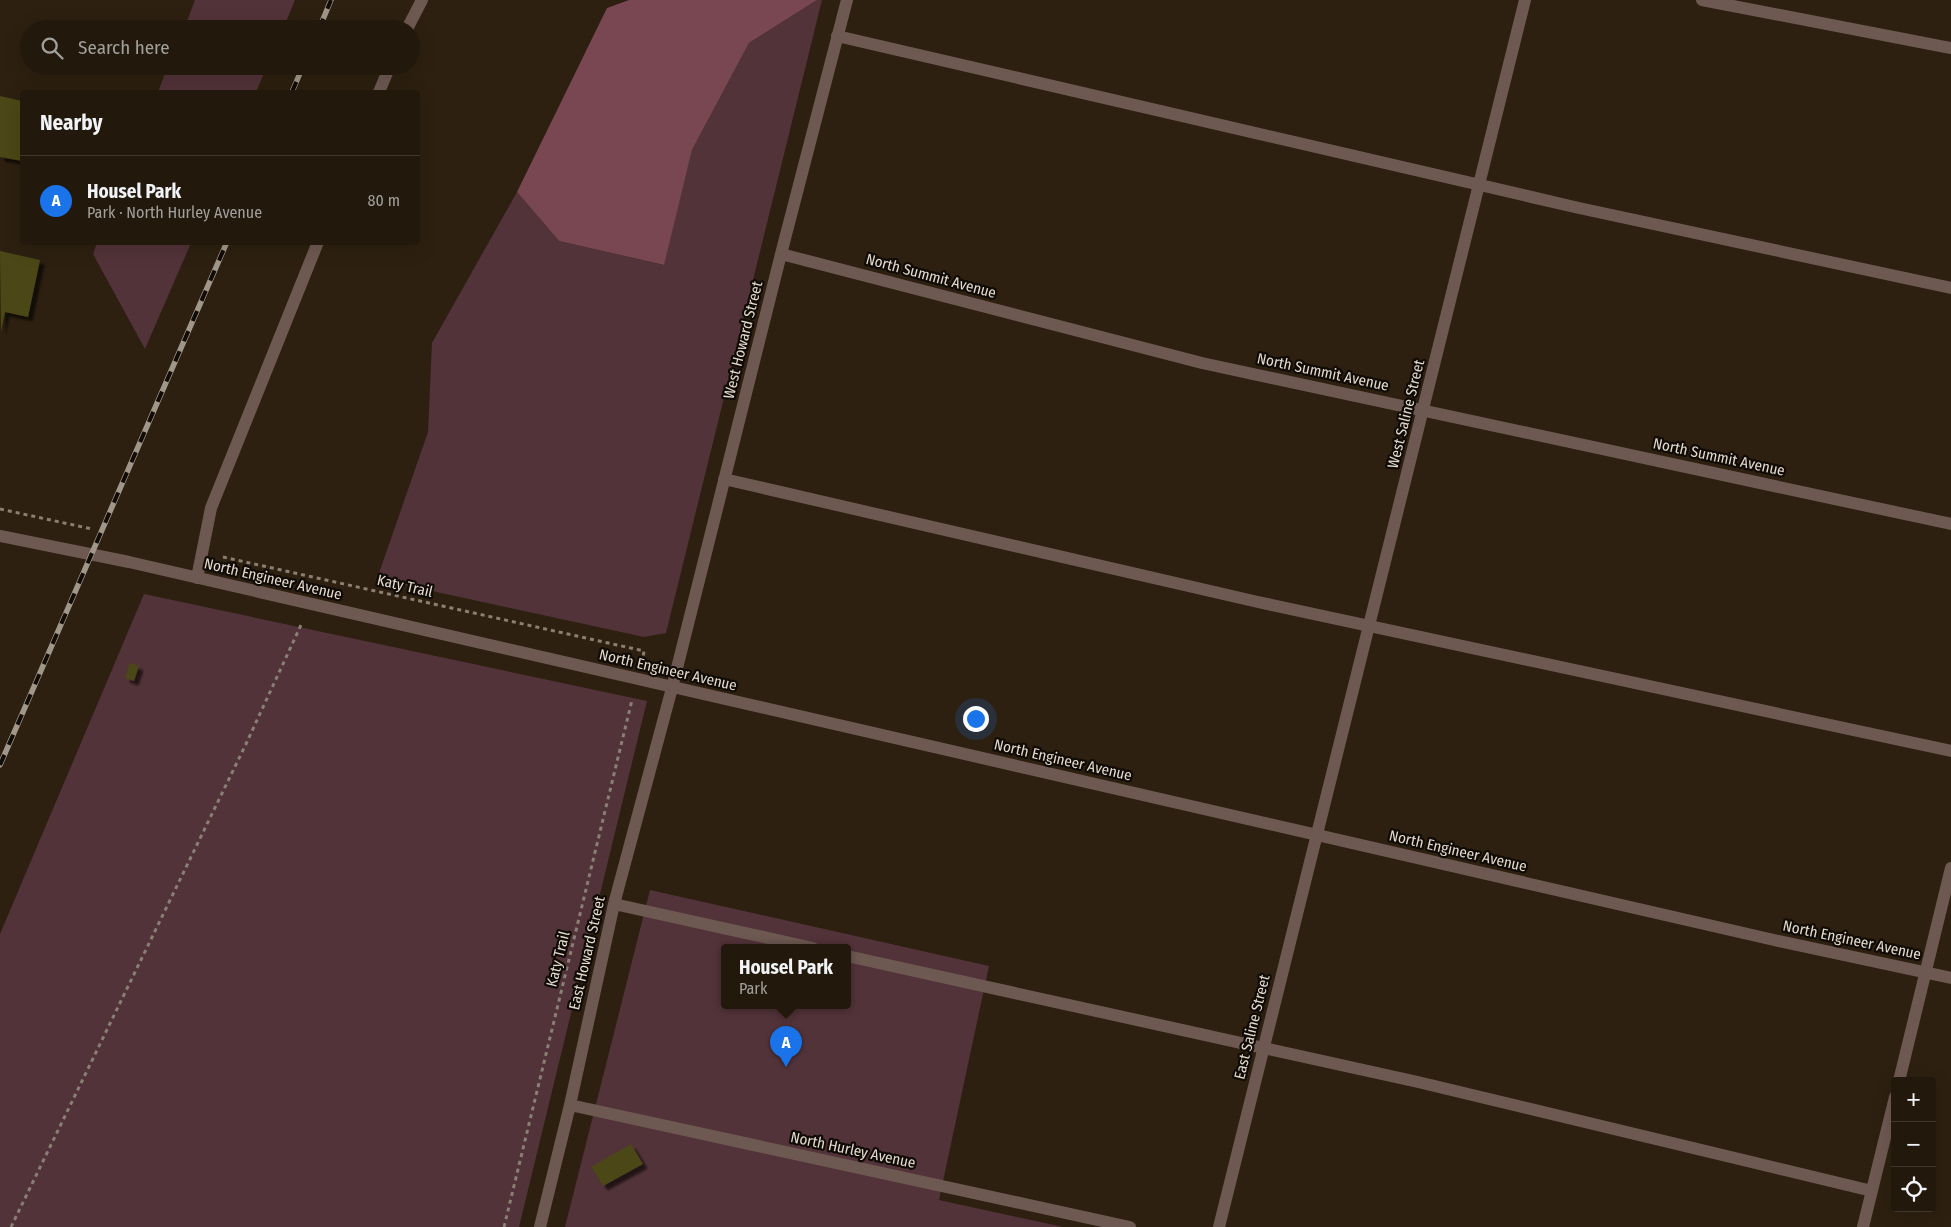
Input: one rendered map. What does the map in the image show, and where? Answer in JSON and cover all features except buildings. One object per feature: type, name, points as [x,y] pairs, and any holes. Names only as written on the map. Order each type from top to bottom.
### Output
[{"type":"street","points":[[412,20],[422,0]]},
{"type":"street","name":"West Howard Street","points":[[672,688],[781,254],[848,0]]},
{"type":"street","name":"West Saline Street","points":[[1317,835],[1525,0]]},
{"type":"street","points":[[1702,0],[1951,48]]},
{"type":"street","points":[[837,36],[1480,186],[1951,288]]},
{"type":"street","points":[[380,90],[386,75]]},
{"type":"street","points":[[197,578],[211,508],[317,245]]},
{"type":"street","name":"North Summit Avenue","points":[[781,254],[1202,363],[1951,524]]},
{"type":"street","points":[[724,479],[1258,602],[1951,751]]},
{"type":"street","name":"North Engineer Avenue","points":[[0,536],[197,578],[1774,940],[1951,978]]},
{"type":"street","name":"East Howard Street","points":[[540,1227],[570,1105],[614,904],[672,688]]},
{"type":"street","name":"East Saline Street","points":[[1219,1227],[1317,835]]},
{"type":"street","points":[[1900,1077],[1951,868]]},
{"type":"street","points":[[614,904],[795,944]]},
{"type":"street","points":[[851,957],[1427,1084],[1872,1190]]},
{"type":"street","name":"North Hurley Avenue","points":[[570,1105],[1130,1227]]},
{"type":"street","points":[[1863,1227],[1891,1113]]},
{"type":"path","points":[[0,509],[46,519]]},
{"type":"path","name":"Katy Trail","points":[[238,560],[644,651],[642,662]]},
{"type":"path","points":[[10,1227],[242,753],[311,604]]},
{"type":"path","name":"Katy Trail","points":[[504,1227],[633,696]]},
{"type":"shaded area","points":[[195,0],[295,0],[287,20],[187,20]]},
{"type":"shaded area","points":[[629,0],[817,0],[749,43],[692,150],[664,265],[559,241],[517,192],[607,8]]},
{"type":"shaded area","points":[[817,0],[822,0],[666,633],[644,637],[377,579],[428,432],[432,343],[517,192],[559,241],[663,265],[692,150],[749,43]]},
{"type":"shaded area","points":[[165,75],[263,75],[257,90],[159,90]]},
{"type":"shaded area","points":[[96,245],[190,245],[145,349],[93,254]]},
{"type":"shaded area","points":[[144,594],[647,701],[519,1227],[0,1227],[0,934]]},
{"type":"shaded area","points":[[650,890],[989,966],[939,1200],[1063,1227],[565,1227]]},
{"type":"railway","points":[[323,20],[331,0]]},
{"type":"railway","points":[[293,90],[299,75]]},
{"type":"railway","points":[[0,765],[226,245]]},
{"type":"place","name":"Housel Park","points":[[786,1067]]}]
